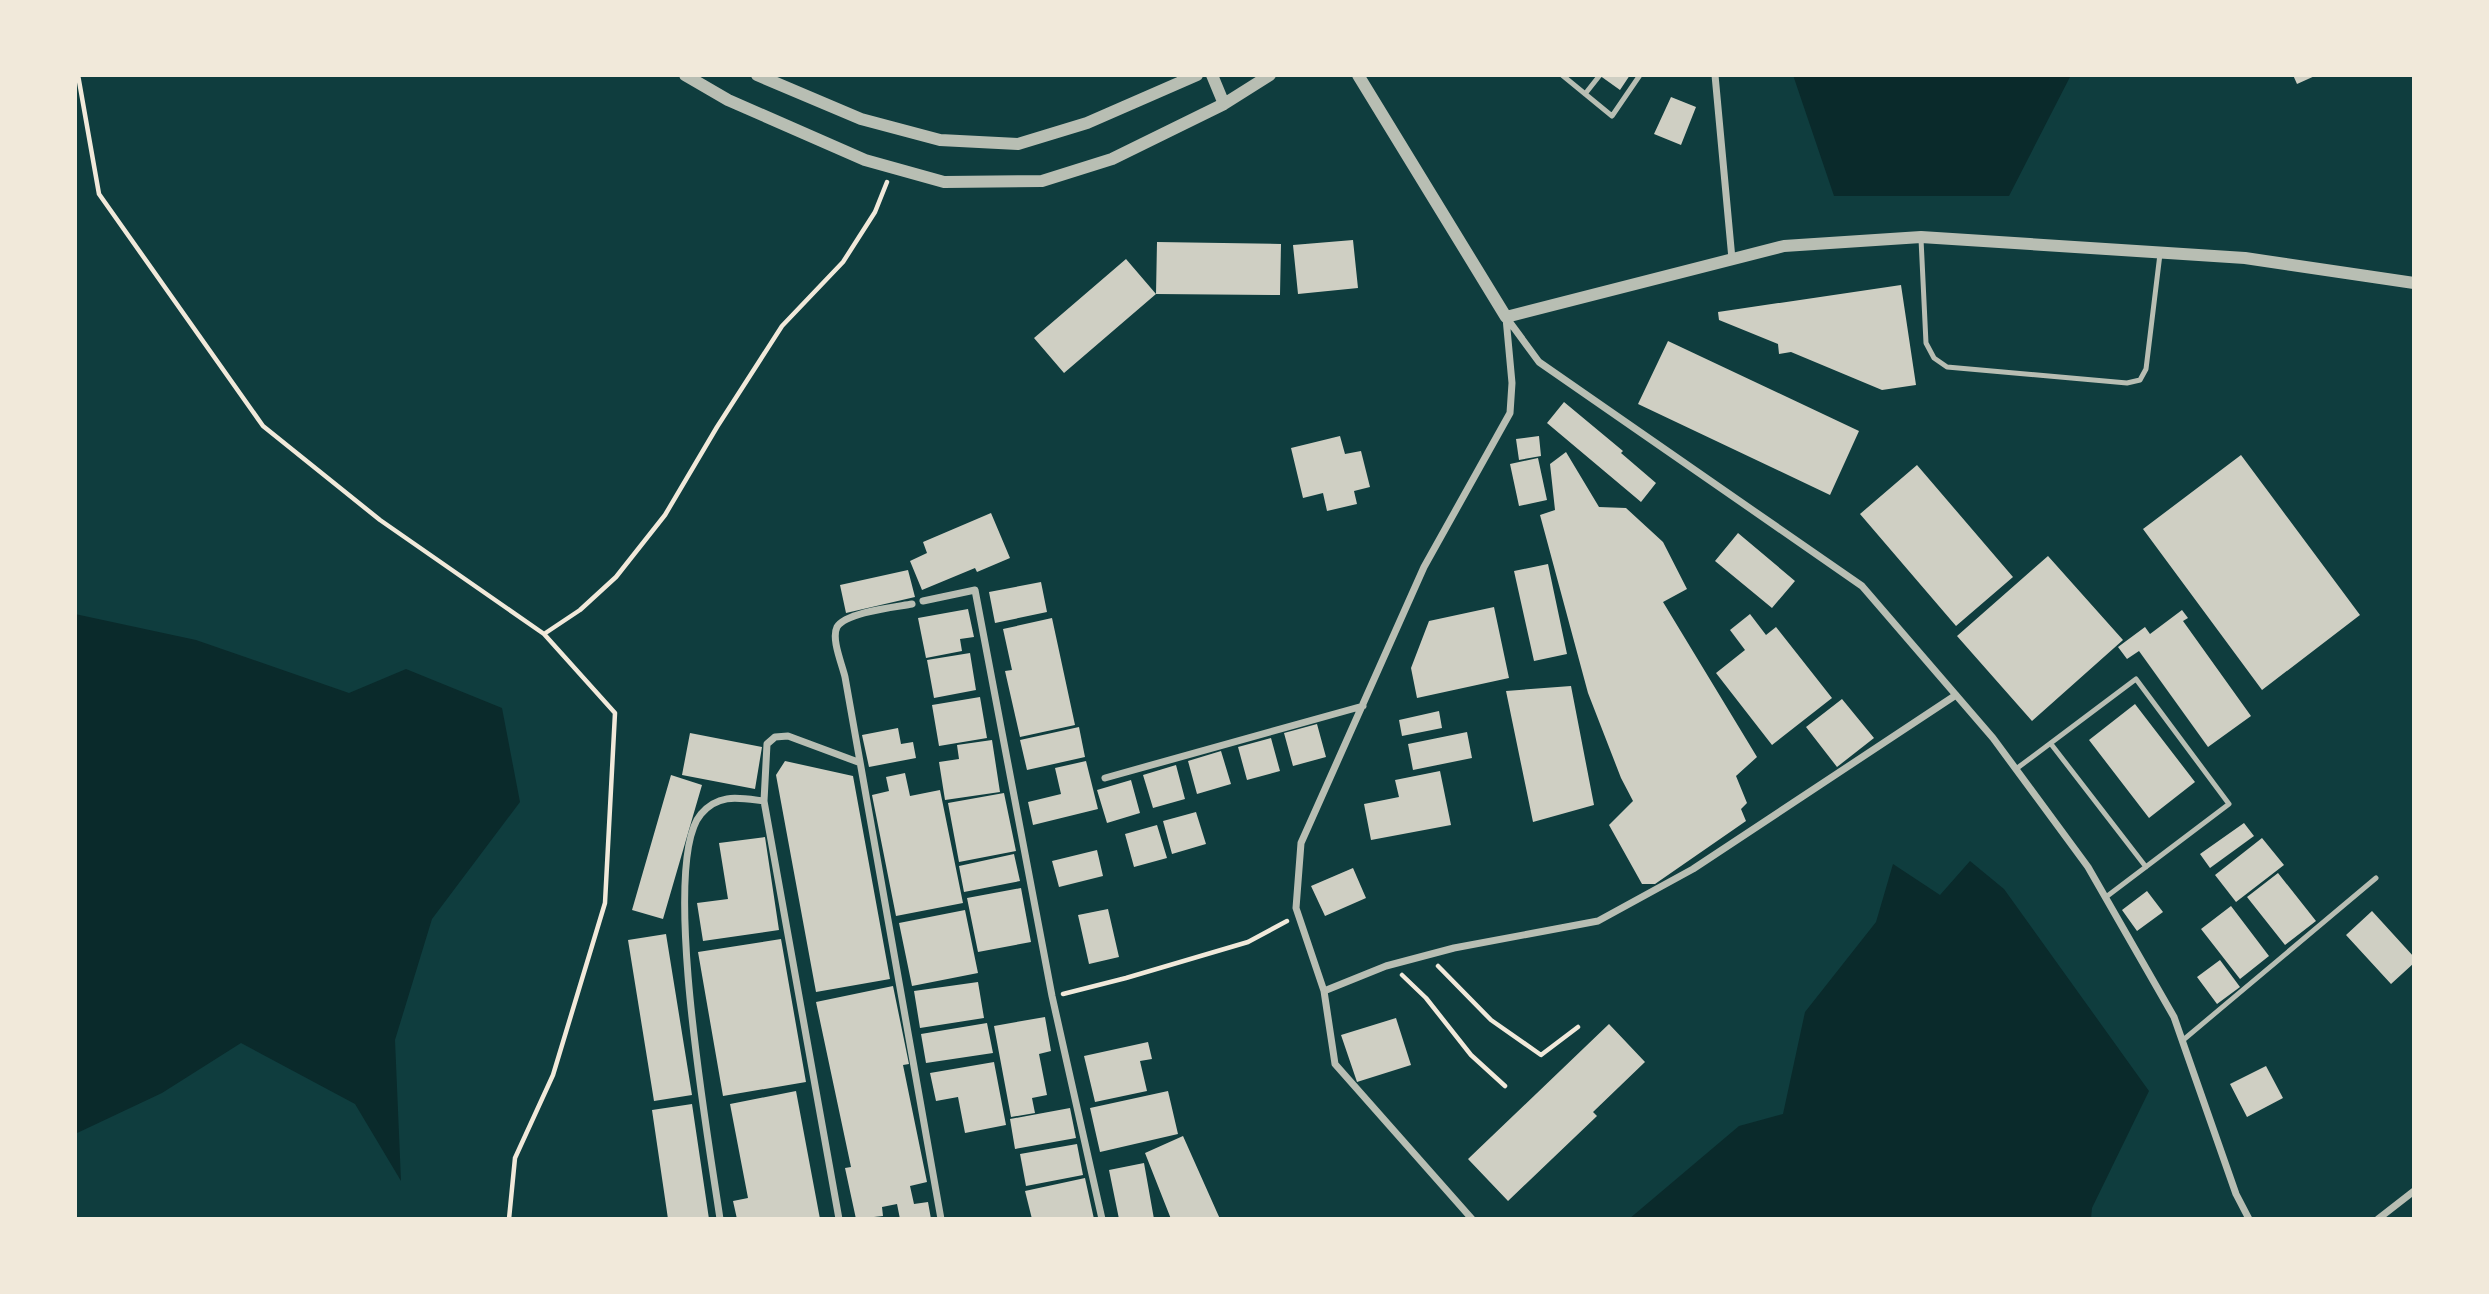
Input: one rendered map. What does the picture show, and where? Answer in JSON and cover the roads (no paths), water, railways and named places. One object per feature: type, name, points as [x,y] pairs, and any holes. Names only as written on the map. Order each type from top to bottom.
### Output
[{"type":"street","points":[[685,75],[728,100],[865,160],[944,182],[1042,181],[1112,159],[1224,104],[1270,75]]},
{"type":"street","points":[[757,75],[861,119],[940,140],[1018,144],[1087,123],[1198,75]]},
{"type":"street","points":[[1212,75],[1224,104]]},
{"type":"street","points":[[1358,75],[1506,317],[1539,362],[1862,586],[2016,769],[2088,867],[2174,1017],[2236,1194],[2249,1219]]},
{"type":"street","points":[[1715,75],[1732,259]]},
{"type":"street","points":[[1506,317],[1784,246],[1921,237],[2245,258],[2414,283]]},
{"type":"street","points":[[1472,1219],[1335,1063],[1324,991],[1296,908],[1301,843],[1424,567],[1510,413],[1512,383],[1506,317]]},
{"type":"street","points":[[923,601],[975,590],[1052,996],[1102,1219]]},
{"type":"street","points":[[912,604],[859,614],[837,627],[836,639],[941,1219]]},
{"type":"street","points":[[1324,991],[1391,965],[1428,955],[1525,933],[1598,921],[1693,869],[1956,695]]},
{"type":"street","points":[[1105,778],[1363,706]]},
{"type":"street","points":[[839,1219],[764,801],[767,744],[775,737],[788,736],[858,762]]},
{"type":"street","points":[[720,1219],[687,979],[684,883],[692,831],[699,816],[711,804],[729,796],[764,801]]},
{"type":"street","points":[[2378,1219],[2414,1191]]},
{"type":"lane","points":[[1586,94],[1601,75]]},
{"type":"lane","points":[[1566,76],[1612,116],[1640,75]]},
{"type":"lane","points":[[1921,237],[1926,343],[1934,358],[1947,367],[2127,383],[2140,380],[2146,369],[2160,251]]},
{"type":"lane","points":[[2016,769],[2136,679],[2229,804],[2106,897]]},
{"type":"lane","points":[[2051,744],[2146,867]]},
{"type":"lane","points":[[2182,1041],[2376,878]]},
{"type":"water","points":[[1793,75],[2071,75],[2009,196],[1834,196]]},
{"type":"water","points":[[75,614],[196,640],[349,693],[406,669],[502,708],[520,802],[432,919],[395,1040],[401,1181],[355,1104],[241,1043],[162,1093],[75,1134]]},
{"type":"water","points":[[1970,861],[2004,889],[2149,1091],[2092,1208],[2091,1219],[1629,1219],[1739,1126],[1783,1114],[1805,1012],[1876,922],[1893,864],[1940,895]]}]
